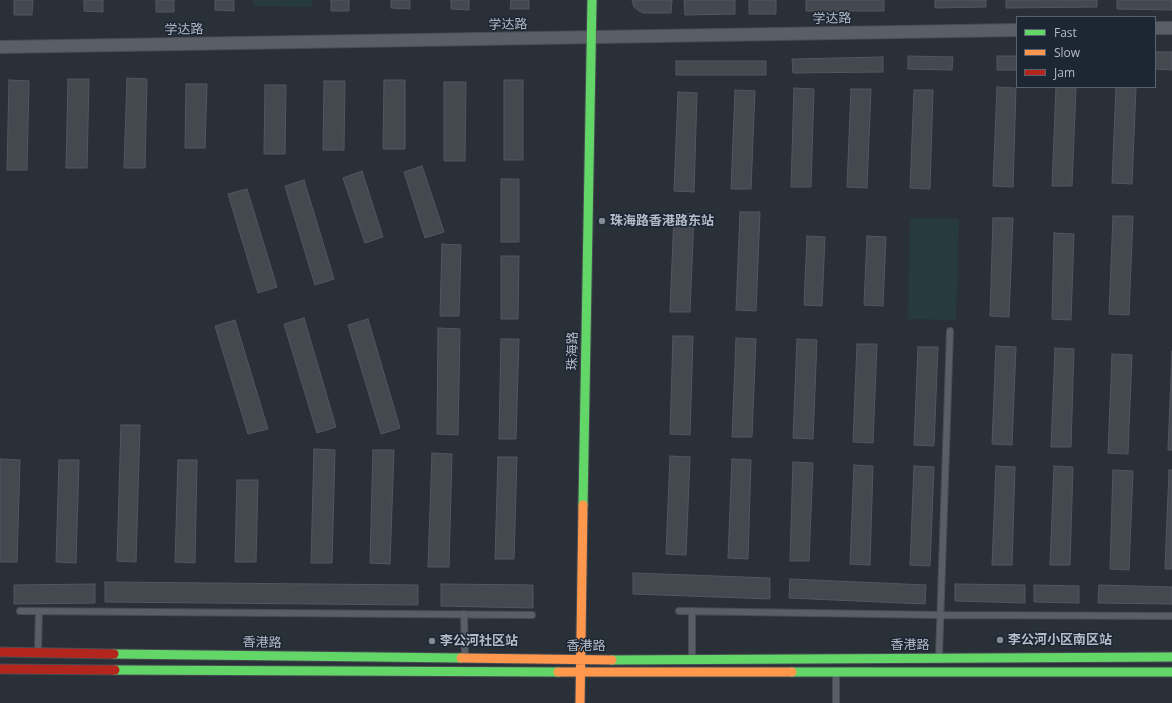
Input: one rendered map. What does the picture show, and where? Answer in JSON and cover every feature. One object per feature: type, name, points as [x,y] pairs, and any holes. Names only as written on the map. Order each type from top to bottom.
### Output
[{"type":"main road","name":"珠海路","points":[[580,703],[592,0]]},
{"type":"main road","name":"香港路","points":[[0,652],[581,660],[1172,657]]},
{"type":"main road","name":"香港路","points":[[0,669],[581,672],[1172,672]]},
{"type":"street","points":[[1156,28],[1172,28]]},
{"type":"street","name":"学达路","points":[[0,47],[1016,30]]},
{"type":"lane","points":[[939,658],[950,331]]},
{"type":"lane","points":[[20,611],[532,615]]},
{"type":"lane","points":[[38,653],[39,611]]},
{"type":"lane","points":[[679,611],[940,615],[1172,616]]},
{"type":"lane","points":[[692,611],[692,659]]},
{"type":"lane","points":[[464,614],[465,658]]},
{"type":"lane","points":[[836,672],[836,703]]},
{"type":"green space","points":[[253,0],[312,0],[312,7],[253,6]]},
{"type":"green space","points":[[910,218],[959,219],[956,320],[908,319]]},
{"type":"building","points":[[14,0],[33,0],[32,15],[14,15]]},
{"type":"building","points":[[84,0],[103,0],[103,12],[84,11]]},
{"type":"building","points":[[156,0],[174,0],[174,12],[156,12]]},
{"type":"building","points":[[215,0],[234,0],[234,11],[215,10]]},
{"type":"building","points":[[331,0],[349,0],[349,11],[331,11]]},
{"type":"building","points":[[391,0],[410,0],[410,9],[391,8]]},
{"type":"building","points":[[451,0],[469,0],[469,10],[451,9]]},
{"type":"building","points":[[511,0],[529,0],[529,9],[510,9]]},
{"type":"building","points":[[632,0],[672,0],[671,13],[644,13],[634,7]]},
{"type":"building","points":[[684,0],[735,0],[735,14],[685,15]]},
{"type":"building","points":[[749,0],[776,0],[776,14],[749,14]]},
{"type":"building","points":[[806,0],[884,0],[884,11],[806,11]]},
{"type":"building","points":[[935,0],[986,0],[986,7],[935,8]]},
{"type":"building","points":[[1006,0],[1097,0],[1097,7],[1006,8]]},
{"type":"building","points":[[1117,0],[1172,0],[1172,10],[1117,9]]},
{"type":"building","points":[[1156,52],[1172,52],[1172,70],[1156,69]]},
{"type":"building","points":[[908,56],[953,57],[952,70],[908,69]]},
{"type":"building","points":[[997,56],[1016,56],[1016,70],[997,70]]},
{"type":"building","points":[[883,57],[883,72],[793,73],[792,59]]},
{"type":"building","points":[[676,61],[766,61],[766,75],[676,75]]},
{"type":"building","points":[[127,78],[147,79],[145,168],[124,168]]},
{"type":"building","points":[[68,79],[89,79],[87,168],[66,168]]},
{"type":"building","points":[[9,80],[29,81],[27,170],[7,170]]},
{"type":"building","points":[[384,80],[405,80],[405,149],[383,149]]},
{"type":"building","points":[[504,80],[523,80],[523,160],[504,160]]},
{"type":"building","points":[[324,81],[345,81],[344,150],[323,150]]},
{"type":"building","points":[[444,82],[466,82],[465,161],[444,161]]},
{"type":"building","points":[[186,84],[207,84],[205,148],[185,148]]},
{"type":"building","points":[[265,85],[286,85],[285,154],[264,154]]},
{"type":"building","points":[[997,87],[1016,88],[1013,187],[993,186]]},
{"type":"building","points":[[794,88],[814,89],[811,187],[791,187]]},
{"type":"building","points":[[1056,88],[1076,88],[1072,186],[1052,186]]},
{"type":"building","points":[[1116,88],[1136,88],[1132,184],[1112,183]]},
{"type":"building","points":[[851,89],[871,89],[867,188],[847,187]]},
{"type":"building","points":[[735,90],[755,91],[751,189],[731,189]]},
{"type":"building","points":[[914,90],[933,90],[930,189],[910,188]]},
{"type":"building","points":[[678,92],[697,93],[694,192],[674,191]]},
{"type":"building","points":[[422,166],[444,232],[425,238],[404,172]]},
{"type":"building","points":[[362,171],[383,237],[365,243],[343,178]]},
{"type":"building","points":[[501,179],[519,179],[519,242],[501,242]]},
{"type":"building","points":[[304,180],[334,279],[315,285],[285,186]]},
{"type":"building","points":[[247,189],[277,287],[258,293],[228,194]]},
{"type":"building","points":[[740,212],[760,212],[756,311],[736,310]]},
{"type":"building","points":[[674,213],[694,214],[690,312],[670,312]]},
{"type":"building","points":[[1113,216],[1133,216],[1129,315],[1109,314]]},
{"type":"building","points":[[993,218],[1013,218],[1009,317],[990,316]]},
{"type":"building","points":[[1054,233],[1074,234],[1071,320],[1052,319]]},
{"type":"building","points":[[807,236],[825,237],[822,306],[804,305]]},
{"type":"building","points":[[867,236],[886,237],[883,306],[864,305]]},
{"type":"building","points":[[442,244],[461,245],[459,316],[440,316]]},
{"type":"building","points":[[501,256],[519,256],[518,319],[501,319]]},
{"type":"building","points":[[304,318],[336,427],[317,433],[284,324]]},
{"type":"building","points":[[368,319],[400,428],[381,434],[348,325]]},
{"type":"building","points":[[235,320],[268,429],[248,434],[215,326]]},
{"type":"building","points":[[438,328],[460,329],[458,435],[437,434]]},
{"type":"building","points":[[673,336],[693,336],[690,435],[670,434]]},
{"type":"building","points":[[736,338],[756,339],[752,437],[732,437]]},
{"type":"building","points":[[501,339],[519,339],[516,439],[499,439]]},
{"type":"building","points":[[797,339],[817,340],[813,439],[793,438]]},
{"type":"building","points":[[857,344],[877,344],[873,443],[853,442]]},
{"type":"building","points":[[996,346],[1016,347],[1012,445],[992,444]]},
{"type":"building","points":[[918,347],[938,347],[934,446],[914,445]]},
{"type":"building","points":[[1055,348],[1074,349],[1071,447],[1051,447]]},
{"type":"building","points":[[1172,351],[1172,450],[1168,450]]},
{"type":"building","points":[[1112,354],[1132,355],[1128,454],[1108,453]]},
{"type":"building","points":[[121,425],[140,425],[136,562],[117,561]]},
{"type":"building","points":[[314,449],[335,450],[332,563],[311,563]]},
{"type":"building","points":[[373,450],[394,450],[390,564],[370,563]]},
{"type":"building","points":[[432,453],[452,454],[449,567],[428,567]]},
{"type":"building","points":[[670,456],[690,457],[686,555],[666,554]]},
{"type":"building","points":[[498,457],[517,457],[514,559],[495,559]]},
{"type":"building","points":[[0,459],[20,460],[17,562],[0,562]]},
{"type":"building","points":[[732,459],[751,460],[748,559],[728,558]]},
{"type":"building","points":[[59,460],[79,460],[76,563],[56,562]]},
{"type":"building","points":[[178,460],[197,460],[195,563],[175,562]]},
{"type":"building","points":[[793,462],[813,463],[809,561],[790,561]]},
{"type":"building","points":[[854,465],[873,466],[870,565],[850,564]]},
{"type":"building","points":[[914,466],[934,467],[930,566],[910,565]]},
{"type":"building","points":[[996,466],[1015,467],[1012,565],[992,565]]},
{"type":"building","points":[[1054,466],[1073,467],[1070,565],[1050,565]]},
{"type":"building","points":[[1113,470],[1133,471],[1129,570],[1110,569]]},
{"type":"building","points":[[1169,470],[1172,470],[1172,569],[1165,569]]},
{"type":"building","points":[[237,480],[258,480],[256,562],[235,562]]},
{"type":"building","points":[[633,573],[770,578],[770,599],[633,594]]},
{"type":"building","points":[[790,579],[926,585],[925,604],[789,598]]},
{"type":"building","points":[[105,582],[418,585],[418,605],[105,602]]},
{"type":"building","points":[[95,584],[95,603],[14,604],[14,585]]},
{"type":"building","points":[[441,584],[533,585],[533,608],[441,606]]},
{"type":"building","points":[[955,584],[1025,585],[1025,603],[955,601]]},
{"type":"building","points":[[1034,585],[1079,586],[1079,603],[1034,602]]},
{"type":"building","points":[[1099,585],[1172,587],[1172,604],[1098,603]]},
{"type":"traffic: fast","points":[[583,505],[592,0]]},
{"type":"traffic: fast","points":[[114,654],[461,658]]},
{"type":"traffic: fast","points":[[612,660],[1172,657]]},
{"type":"traffic: fast","points":[[115,670],[558,672]]},
{"type":"traffic: fast","points":[[792,672],[1172,672]]},
{"type":"traffic: slow","points":[[580,703],[583,505]]},
{"type":"traffic: slow","points":[[461,658],[612,660]]},
{"type":"traffic: slow","points":[[558,672],[792,672]]},
{"type":"traffic: jam","points":[[0,652],[114,654]]},
{"type":"traffic: jam","points":[[0,669],[115,670]]},
{"type":"place","name":"珠海路香港路东站","points":[[602,221]]},
{"type":"place","name":"李公河小区南区站","points":[[1000,640]]},
{"type":"place","name":"李公河社区站","points":[[432,641]]}]
